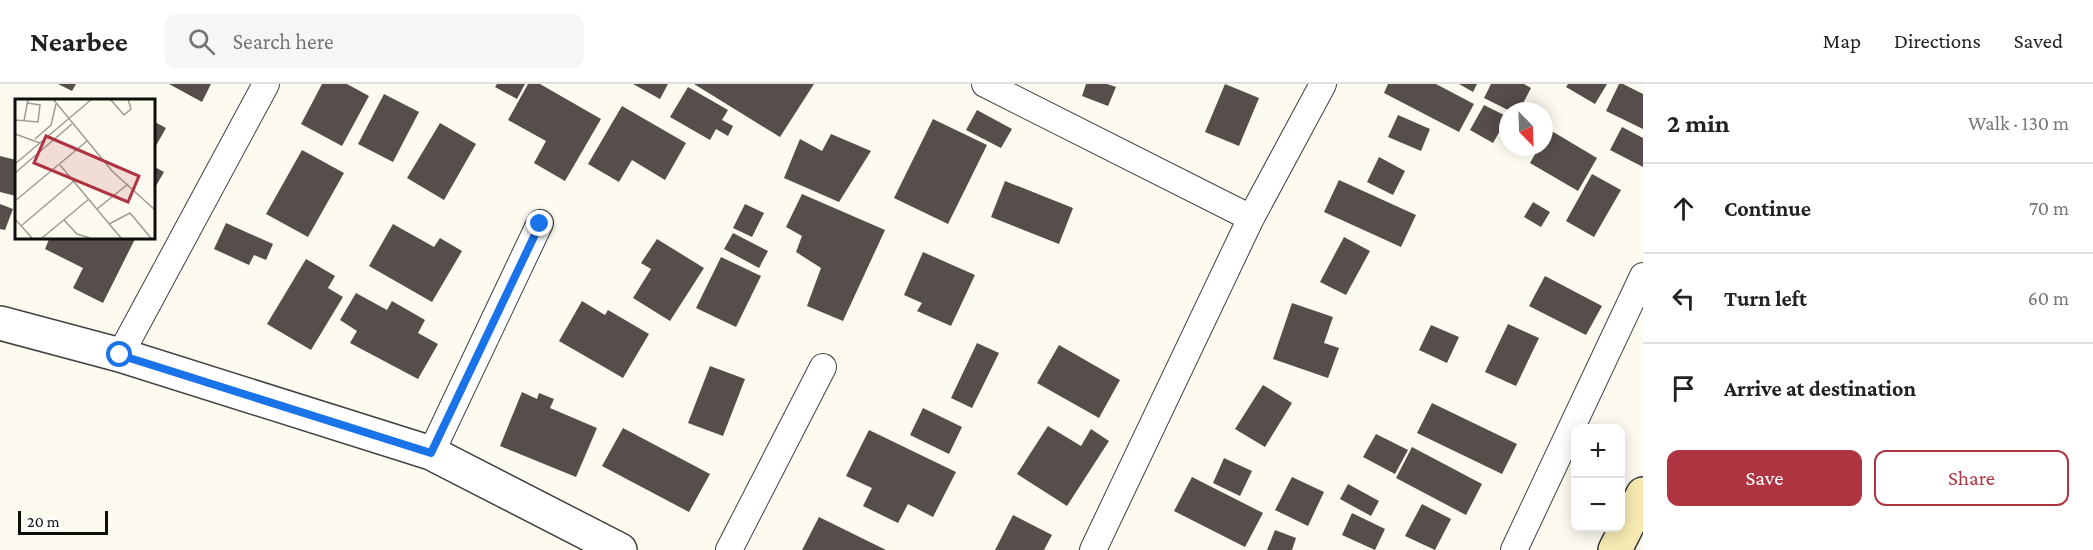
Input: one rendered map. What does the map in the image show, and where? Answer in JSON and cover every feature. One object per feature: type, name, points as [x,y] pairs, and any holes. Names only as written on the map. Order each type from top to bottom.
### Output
[{"type":"main road","points":[[1615,550],[1643,495]]},
{"type":"street","points":[[120,355],[266,84]]},
{"type":"street","points":[[985,84],[1251,218]]},
{"type":"street","points":[[1093,550],[1251,218],[1323,84]]},
{"type":"street","points":[[431,453],[540,224]]},
{"type":"street","points":[[1514,550],[1643,276]]},
{"type":"street","points":[[0,323],[120,355],[431,453],[620,550]]},
{"type":"street","points":[[729,550],[823,368]]},
{"type":"building","points":[[58,84],[76,84],[72,91]]},
{"type":"building","points":[[169,84],[211,84],[202,102]]},
{"type":"building","points":[[322,84],[347,84],[369,96],[342,146],[301,124]]},
{"type":"building","points":[[497,84],[525,84],[517,99],[495,87]]},
{"type":"building","points":[[528,84],[540,84],[601,119],[565,181],[534,163],[546,141],[508,120]]},
{"type":"building","points":[[633,84],[668,84],[660,99]]},
{"type":"building","points":[[694,84],[814,84],[780,137]]},
{"type":"building","points":[[1086,84],[1107,84],[1116,87],[1108,106],[1082,96]]},
{"type":"building","points":[[1225,84],[1259,98],[1239,146],[1205,132]]},
{"type":"building","points":[[1388,84],[1436,84],[1474,104],[1459,132],[1384,93]]},
{"type":"building","points":[[1459,84],[1477,84],[1473,92]]},
{"type":"building","points":[[1491,84],[1524,84],[1531,88],[1524,102],[1499,102],[1499,106],[1484,98]]},
{"type":"building","points":[[1568,84],[1607,84],[1595,104],[1566,87]]},
{"type":"building","points":[[1619,84],[1643,94],[1643,129],[1606,111]]},
{"type":"building","points":[[688,87],[728,110],[722,120],[733,126],[728,136],[716,129],[710,140],[670,117]]},
{"type":"building","points":[[384,94],[419,112],[393,162],[358,144]]},
{"type":"building","points":[[1484,105],[1499,112],[1499,133],[1493,143],[1470,130]]},
{"type":"building","points":[[622,106],[686,143],[665,180],[632,160],[619,182],[588,164]]},
{"type":"building","points":[[977,110],[1012,129],[1001,148],[966,130]]},
{"type":"building","points":[[1398,115],[1430,129],[1421,151],[1388,137]]},
{"type":"building","points":[[933,119],[987,145],[948,224],[894,198]]},
{"type":"building","points":[[154,122],[166,128],[154,149]]},
{"type":"building","points":[[440,123],[476,144],[444,200],[407,178]]},
{"type":"building","points":[[1622,127],[1643,138],[1643,167],[1610,150]]},
{"type":"building","points":[[1553,132],[1597,158],[1578,191],[1530,163],[1534,156],[1553,156]]},
{"type":"building","points":[[831,134],[871,151],[839,202],[784,178],[800,139],[822,151]]},
{"type":"building","points":[[302,150],[344,173],[308,237],[266,214]]},
{"type":"building","points":[[0,156],[15,160],[15,196],[0,192]]},
{"type":"building","points":[[1379,157],[1405,171],[1393,195],[1367,182]]},
{"type":"building","points":[[154,167],[164,172],[154,189]]},
{"type":"building","points":[[1592,174],[1621,190],[1594,237],[1566,221]]},
{"type":"building","points":[[1339,180],[1416,215],[1401,247],[1324,212]]},
{"type":"building","points":[[1005,181],[1073,208],[1059,244],[991,217]]},
{"type":"building","points":[[802,194],[885,230],[843,321],[807,306],[821,268],[796,252],[802,236],[786,227]]},
{"type":"building","points":[[1533,202],[1550,212],[1541,227],[1524,217]]},
{"type":"building","points":[[0,204],[13,209],[5,230],[0,229]]},
{"type":"building","points":[[745,204],[764,213],[752,237],[733,228]]},
{"type":"building","points":[[226,223],[273,244],[266,260],[254,255],[249,265],[214,249]]},
{"type":"building","points":[[393,224],[434,247],[440,238],[462,251],[432,302],[369,266]]},
{"type":"building","points":[[733,233],[768,251],[759,268],[724,249]]},
{"type":"building","points":[[1344,237],[1370,251],[1346,295],[1320,282]]},
{"type":"building","points":[[50,238],[135,239],[103,303],[73,288],[83,268],[45,249]]},
{"type":"building","points":[[657,239],[704,268],[670,321],[633,298],[651,269],[641,263]]},
{"type":"building","points":[[923,252],[975,275],[951,326],[917,311],[922,303],[904,295]]},
{"type":"building","points":[[721,257],[761,276],[736,327],[696,308]]},
{"type":"building","points":[[306,259],[335,276],[328,288],[343,297],[311,350],[267,324]]},
{"type":"building","points":[[1545,276],[1602,306],[1586,335],[1529,306]]},
{"type":"building","points":[[356,293],[387,310],[392,301],[425,320],[418,333],[438,344],[418,379],[350,343],[357,331],[340,320]]},
{"type":"building","points":[[582,301],[605,315],[608,310],[649,334],[623,378],[559,341]]},
{"type":"building","points":[[1292,303],[1333,317],[1324,343],[1339,348],[1328,378],[1273,359]]},
{"type":"building","points":[[1508,324],[1539,338],[1516,386],[1485,372]]},
{"type":"building","points":[[1431,325],[1459,337],[1447,363],[1419,350]]},
{"type":"building","points":[[977,343],[999,353],[972,408],[951,398]]},
{"type":"building","points":[[1059,345],[1120,380],[1099,418],[1037,383]]},
{"type":"building","points":[[710,366],[745,379],[723,436],[688,423]]},
{"type":"building","points":[[1263,385],[1292,403],[1265,447],[1235,429]]},
{"type":"building","points":[[522,392],[537,399],[539,393],[554,399],[550,408],[597,428],[576,477],[500,446]]},
{"type":"building","points":[[1432,403],[1517,444],[1502,474],[1417,433]]},
{"type":"building","points":[[923,408],[962,427],[949,454],[910,435]]},
{"type":"building","points":[[1048,426],[1081,446],[1091,429],[1109,441],[1067,506],[1017,474]]},
{"type":"building","points":[[623,428],[710,474],[689,512],[602,466]]},
{"type":"building","points":[[869,430],[956,472],[933,517],[908,504],[898,523],[863,506],[872,488],[846,476]]},
{"type":"building","points":[[1376,434],[1408,450],[1395,474],[1363,457]]},
{"type":"building","points":[[1412,447],[1482,484],[1466,515],[1396,478]]},
{"type":"building","points":[[1224,458],[1252,471],[1240,496],[1213,483]]},
{"type":"building","points":[[1192,477],[1263,513],[1245,547],[1174,511]]},
{"type":"building","points":[[1292,477],[1324,492],[1308,526],[1275,510]]},
{"type":"building","points":[[1348,484],[1379,501],[1371,516],[1340,499]]},
{"type":"building","points":[[1422,504],[1451,519],[1435,550],[1405,536]]},
{"type":"building","points":[[1352,513],[1385,529],[1375,550],[1342,535]]},
{"type":"building","points":[[1013,515],[1052,535],[1044,550],[995,550]]},
{"type":"building","points":[[819,517],[886,550],[802,550]]},
{"type":"building","points":[[1275,530],[1296,538],[1292,550],[1267,550]]},
{"type":"route","points":[[120,355],[431,453],[540,224]]}]
